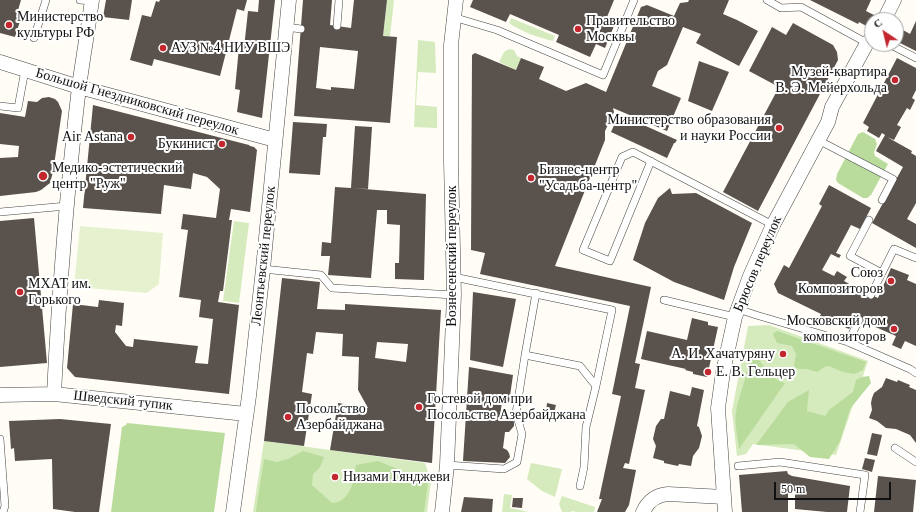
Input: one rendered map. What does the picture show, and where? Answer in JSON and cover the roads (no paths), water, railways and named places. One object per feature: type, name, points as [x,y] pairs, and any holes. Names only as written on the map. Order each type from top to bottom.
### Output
[{"type":"street","points":[[54,394],[67,206],[88,0]]},
{"type":"street","name":"Леонтьевский переулок","points":[[233,512],[263,269],[289,0]]},
{"type":"street","name":"Вознесенский переулок","points":[[442,512],[447,465],[454,295],[451,60],[453,17],[456,0]]},
{"type":"street","points":[[888,12],[894,0]]},
{"type":"street","name":"Брюсов переулок","points":[[725,512],[718,408],[723,372],[737,313],[750,276],[773,225],[828,122],[832,107],[864,51]]},
{"type":"street","name":"Большой Гнездниковский переулок","points":[[0,62],[79,87],[275,140]]},
{"type":"street","name":"Шведский тупик","points":[[0,395],[54,394],[246,414]]},
{"type":"street","points":[[643,512],[648,503],[654,497],[660,495],[668,494],[724,497]]},
{"type":"lane","points":[[34,38],[46,0]]},
{"type":"lane","points":[[337,26],[339,0]]},
{"type":"lane","points":[[453,17],[497,30],[603,75],[634,0]]},
{"type":"lane","points":[[767,0],[781,8],[801,7],[864,37]]},
{"type":"lane","points":[[286,28],[301,29]]},
{"type":"lane","points":[[904,52],[916,58]]},
{"type":"lane","points":[[0,106],[18,108],[25,70]]},
{"type":"lane","points":[[818,140],[893,179],[882,200]]},
{"type":"lane","points":[[651,161],[610,261],[583,250],[622,157],[633,152],[651,161],[773,225]]},
{"type":"lane","points":[[0,212],[67,206]]},
{"type":"lane","points":[[869,220],[850,256],[882,273]]},
{"type":"lane","points":[[871,295],[894,249],[916,258]]},
{"type":"lane","points":[[263,269],[321,275],[332,288],[454,295]]},
{"type":"lane","points":[[454,277],[612,310],[586,427],[584,468],[580,486]]},
{"type":"lane","points":[[447,465],[504,469],[517,462],[522,434],[516,413],[536,293]]},
{"type":"lane","points":[[664,300],[756,315],[848,342],[916,373]]},
{"type":"lane","points":[[848,342],[859,320]]},
{"type":"lane","points":[[525,355],[580,366],[596,386]]},
{"type":"lane","points":[[0,439],[5,506],[3,512]]},
{"type":"lane","points":[[894,448],[916,462]]},
{"type":"lane","points":[[738,466],[780,462],[865,475],[860,512]]},
{"type":"place","name":"Министерство культуры РФ","points":[[9,25]]},
{"type":"place","name":"Правительство Москвы","points":[[578,29]]},
{"type":"place","name":"АУЗ №4 НИУ ВШЭ","points":[[163,48]]},
{"type":"place","name":"Музей-квартира В. Э. Мейерхольда","points":[[895,80]]},
{"type":"place","name":"Министерство образования и науки России","points":[[779,128]]},
{"type":"place","name":"Air Astana","points":[[131,137]]},
{"type":"place","name":"Букинист","points":[[222,144]]},
{"type":"place","name":"Медико-эстетический центр \"Руж\"","points":[[43,176]]},
{"type":"place","name":"Бизнес-центр \"Усадьба-центр\"","points":[[531,178]]},
{"type":"place","name":"Союз Композиторов","points":[[891,281]]},
{"type":"place","name":"МХАТ им. Горького","points":[[20,292]]},
{"type":"place","name":"Московский дом композиторов","points":[[894,329]]},
{"type":"place","name":"А. И. Хачатуряну","points":[[783,354]]},
{"type":"place","name":"Е. В. Гельцер","points":[[708,372]]},
{"type":"place","name":"Гостевой дом при Посольстве Азербайджана","points":[[419,407]]},
{"type":"place","name":"Посольство Азербайджана","points":[[288,417]]},
{"type":"place","name":"Низами Гянджеви","points":[[335,477]]}]
